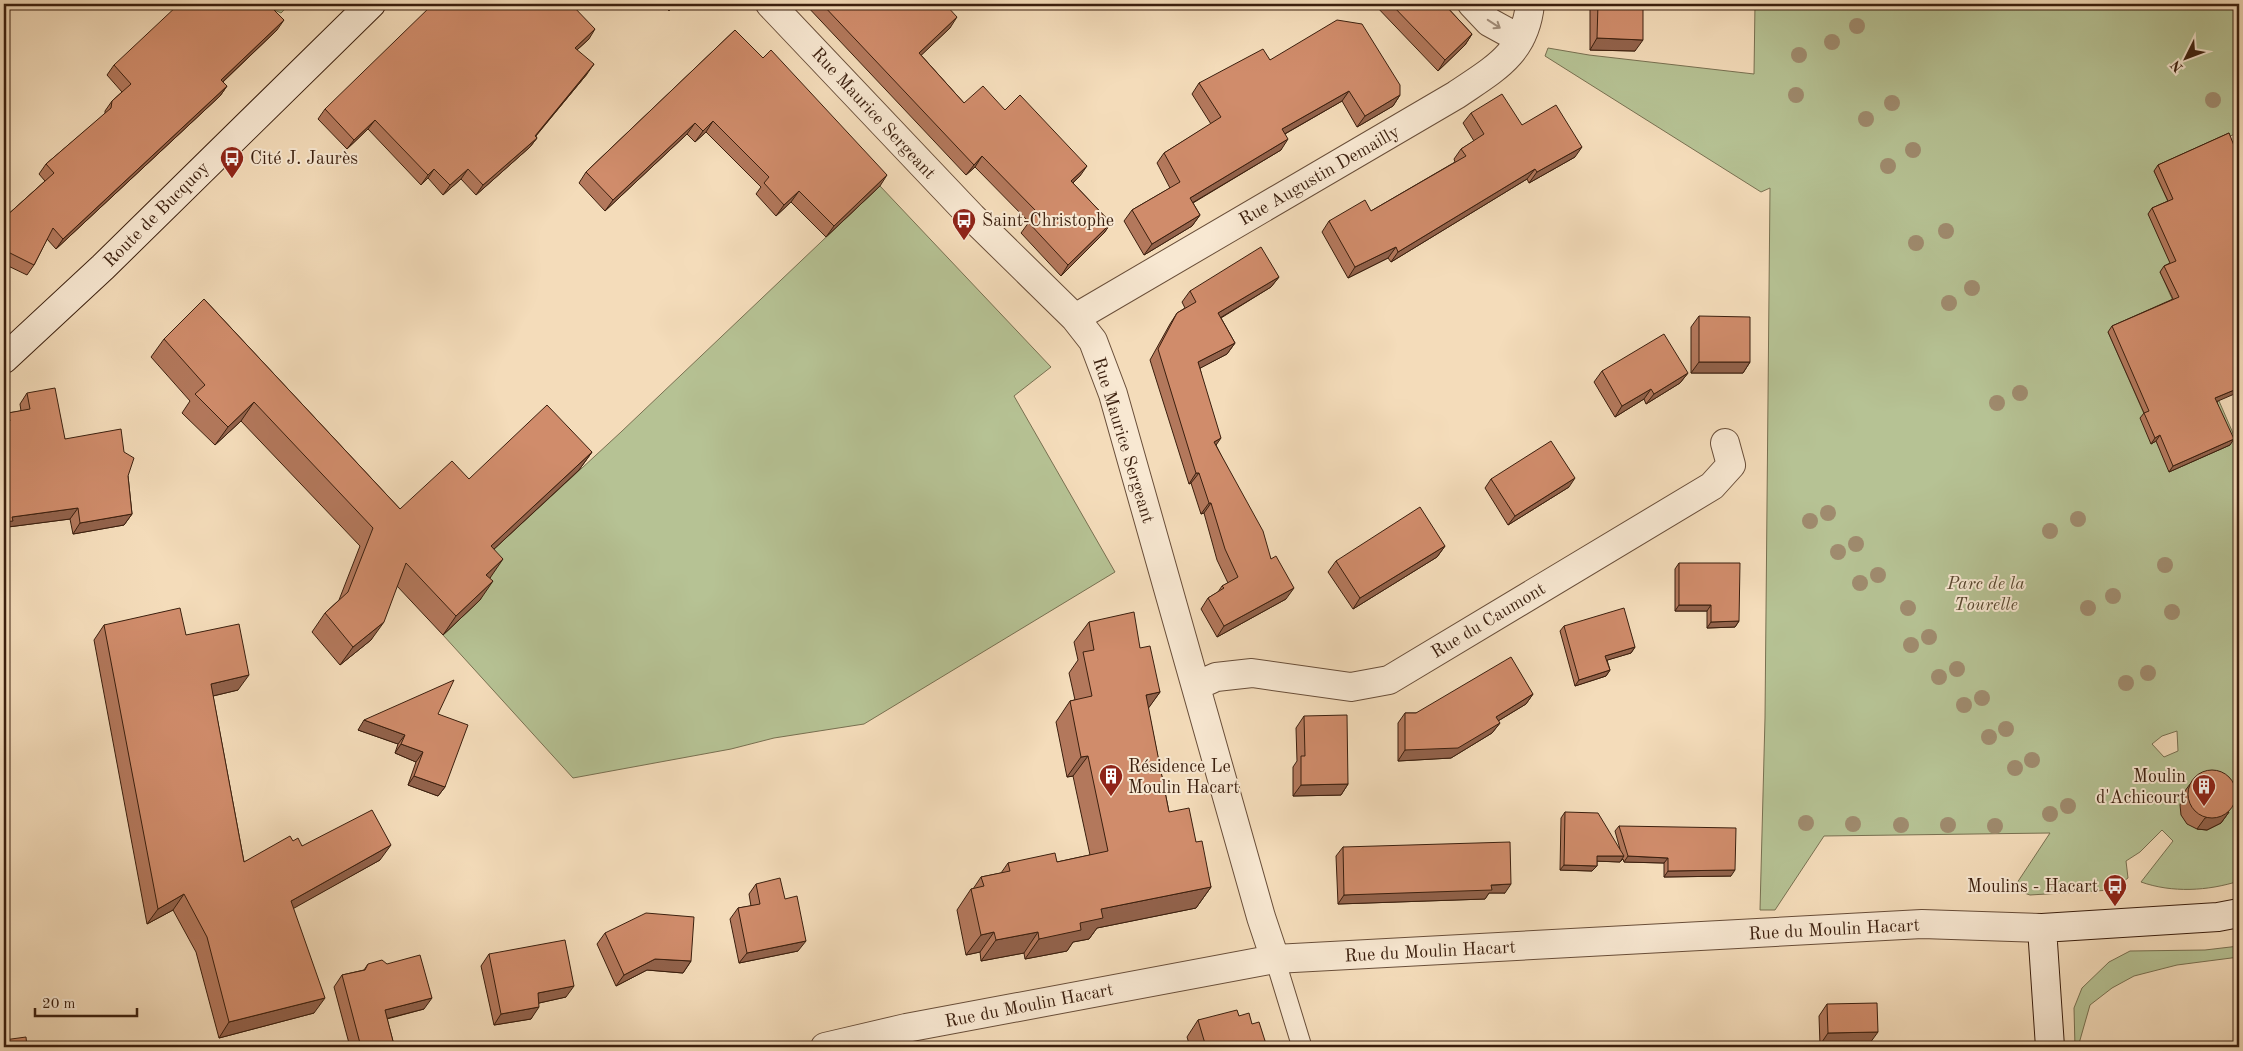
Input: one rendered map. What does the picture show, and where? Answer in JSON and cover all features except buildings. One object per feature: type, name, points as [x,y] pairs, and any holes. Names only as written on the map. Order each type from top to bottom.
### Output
[{"type":"street","name":"Route de Bucquoy","points":[[4,359],[103,267],[371,4]]},
{"type":"street","name":"Rue Maurice Sergeant","points":[[770,4],[972,217],[1075,318],[1093,341],[1113,394],[1261,917],[1275,959]]},
{"type":"street","points":[[1472,4],[1489,22],[1520,39]]},
{"type":"street","name":"Rue Augustin Demailly","points":[[1075,318],[1456,95],[1488,73],[1514,51],[1528,20],[1530,4]]},
{"type":"street","name":"Rue du Caumont","points":[[1196,686],[1216,677],[1252,674],[1351,687],[1389,680],[1712,486],[1731,465],[1725,443]]},
{"type":"street","name":"Rue du Moulin Hacart","points":[[825,1047],[906,1028],[1275,959],[1922,924],[2042,928],[2209,918],[2239,913]]},
{"type":"street","points":[[2042,928],[2050,1047]]},
{"type":"lane","points":[[1275,959],[1302,1047]]},
{"type":"green space","points":[[261,4],[290,4],[281,13]]},
{"type":"green space","name":"Parc de la Tourelle","points":[[1755,4],[2239,4],[2239,132],[2154,171],[2169,204],[2172,266],[2160,272],[2174,303],[2108,332],[2145,416],[2151,443],[2219,401],[2239,447],[2239,881],[2203,889],[2165,888],[2141,882],[2173,841],[2162,830],[2140,852],[2126,861],[2128,878],[2111,890],[2030,895],[2013,889],[2050,833],[1824,836],[1775,910],[1760,910],[1765,718],[1770,188],[1761,192],[1545,56],[1548,48],[1589,55],[1754,74]],"holes":[[[2177,731],[2178,751],[2164,757],[2152,744],[2162,736]]]},
{"type":"green space","points":[[880,186],[1051,367],[1014,396],[1115,572],[864,724],[774,738],[731,749],[573,778],[443,635],[480,600],[478,564],[621,432]]},
{"type":"green space","points":[[2239,946],[2239,957],[2177,965],[2134,976],[2112,988],[2090,1005],[2078,1047],[2075,1047],[2074,1008],[2082,988],[2109,962],[2130,951],[2205,950]]},
{"type":"place","name":"Cité J. Jaurès","points":[[232,179]]},
{"type":"place","name":"Saint-Christophe","points":[[964,241]]},
{"type":"place","name":"Résidence Le Moulin Hacart","points":[[1111,797]]},
{"type":"place","name":"Moulin d'Achicourt","points":[[2204,807]]},
{"type":"place","name":"Moulins - Hacart","points":[[2115,907]]}]
